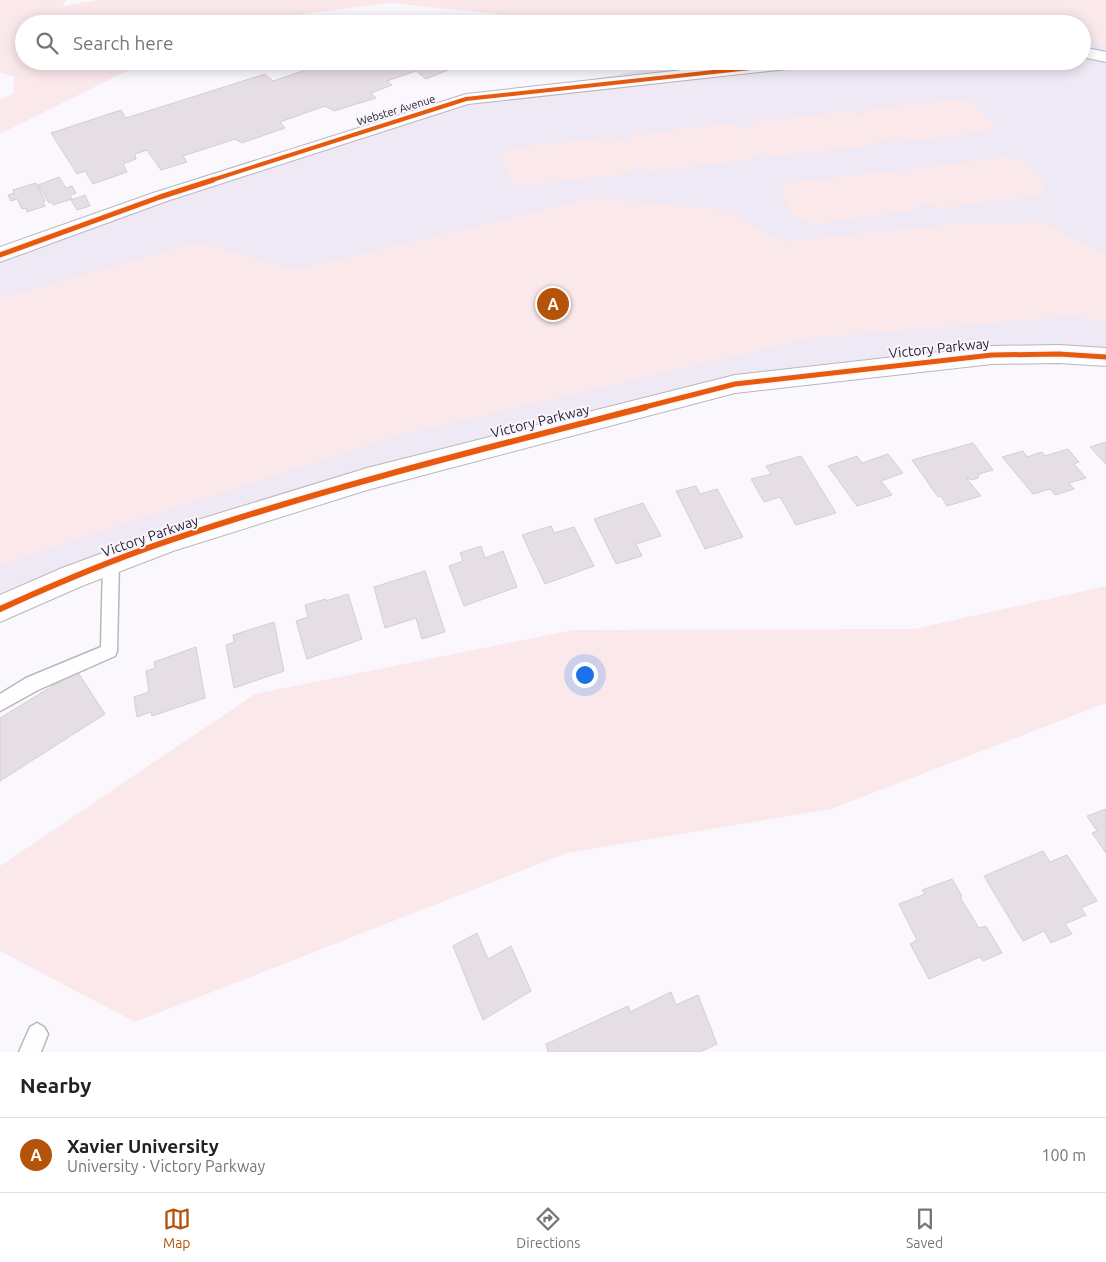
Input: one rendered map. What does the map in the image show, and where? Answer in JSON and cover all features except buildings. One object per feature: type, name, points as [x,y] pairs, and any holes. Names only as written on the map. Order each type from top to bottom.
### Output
[{"type":"street","points":[[1091,54],[1106,57]]},
{"type":"street","name":"Webster Avenue","points":[[0,255],[160,197],[466,99],[732,70]]},
{"type":"street","name":"Victory Parkway","points":[[0,609],[72,577],[168,541],[366,479],[735,384],[992,355],[1059,354],[1106,357]]},
{"type":"lane","points":[[0,703],[32,684],[109,651],[111,562]]},
{"type":"shaded area","points":[[0,0],[66,0],[63,6],[97,0],[1106,0],[1106,44],[1091,42],[1091,15],[508,15],[390,3],[295,15],[15,15],[15,70],[129,70],[0,134],[0,100],[13,94],[14,77],[0,72]]},
{"type":"shaded area","points":[[1106,0],[1106,357],[1059,354],[735,384],[467,452],[0,609],[0,255],[466,99],[520,92],[643,70],[1091,70],[1091,15]]},
{"type":"shaded area","points":[[960,99],[972,103],[994,125],[988,132],[891,143],[878,139],[871,146],[772,157],[760,153],[749,160],[648,171],[636,167],[626,174],[520,186],[510,181],[502,156],[512,148],[612,137],[625,142],[632,135],[732,123],[745,129],[752,122],[848,111],[861,116],[867,109]]},
{"type":"shaded area","points":[[1009,157],[1023,161],[1045,186],[1040,196],[938,208],[923,202],[915,211],[813,224],[795,217],[779,191],[786,183],[889,171],[904,176],[912,168]]},
{"type":"shaded area","points":[[592,198],[726,210],[783,242],[953,224],[1043,222],[1097,251],[1106,253],[1106,324],[1075,316],[812,338],[396,436],[32,554],[0,567],[0,298],[200,242],[295,270]]},
{"type":"shaded area","points":[[1106,586],[1106,703],[831,809],[567,853],[135,1022],[0,951],[0,866],[255,694],[573,630],[915,629]]},
{"type":"cycle path","points":[[0,255],[160,197],[466,99],[732,70]]},
{"type":"cycle path","points":[[0,609],[72,577],[168,541],[367,479],[735,384],[992,355],[1059,354],[1106,357]]},
{"type":"place","name":"Xavier University","points":[[553,304]]}]
